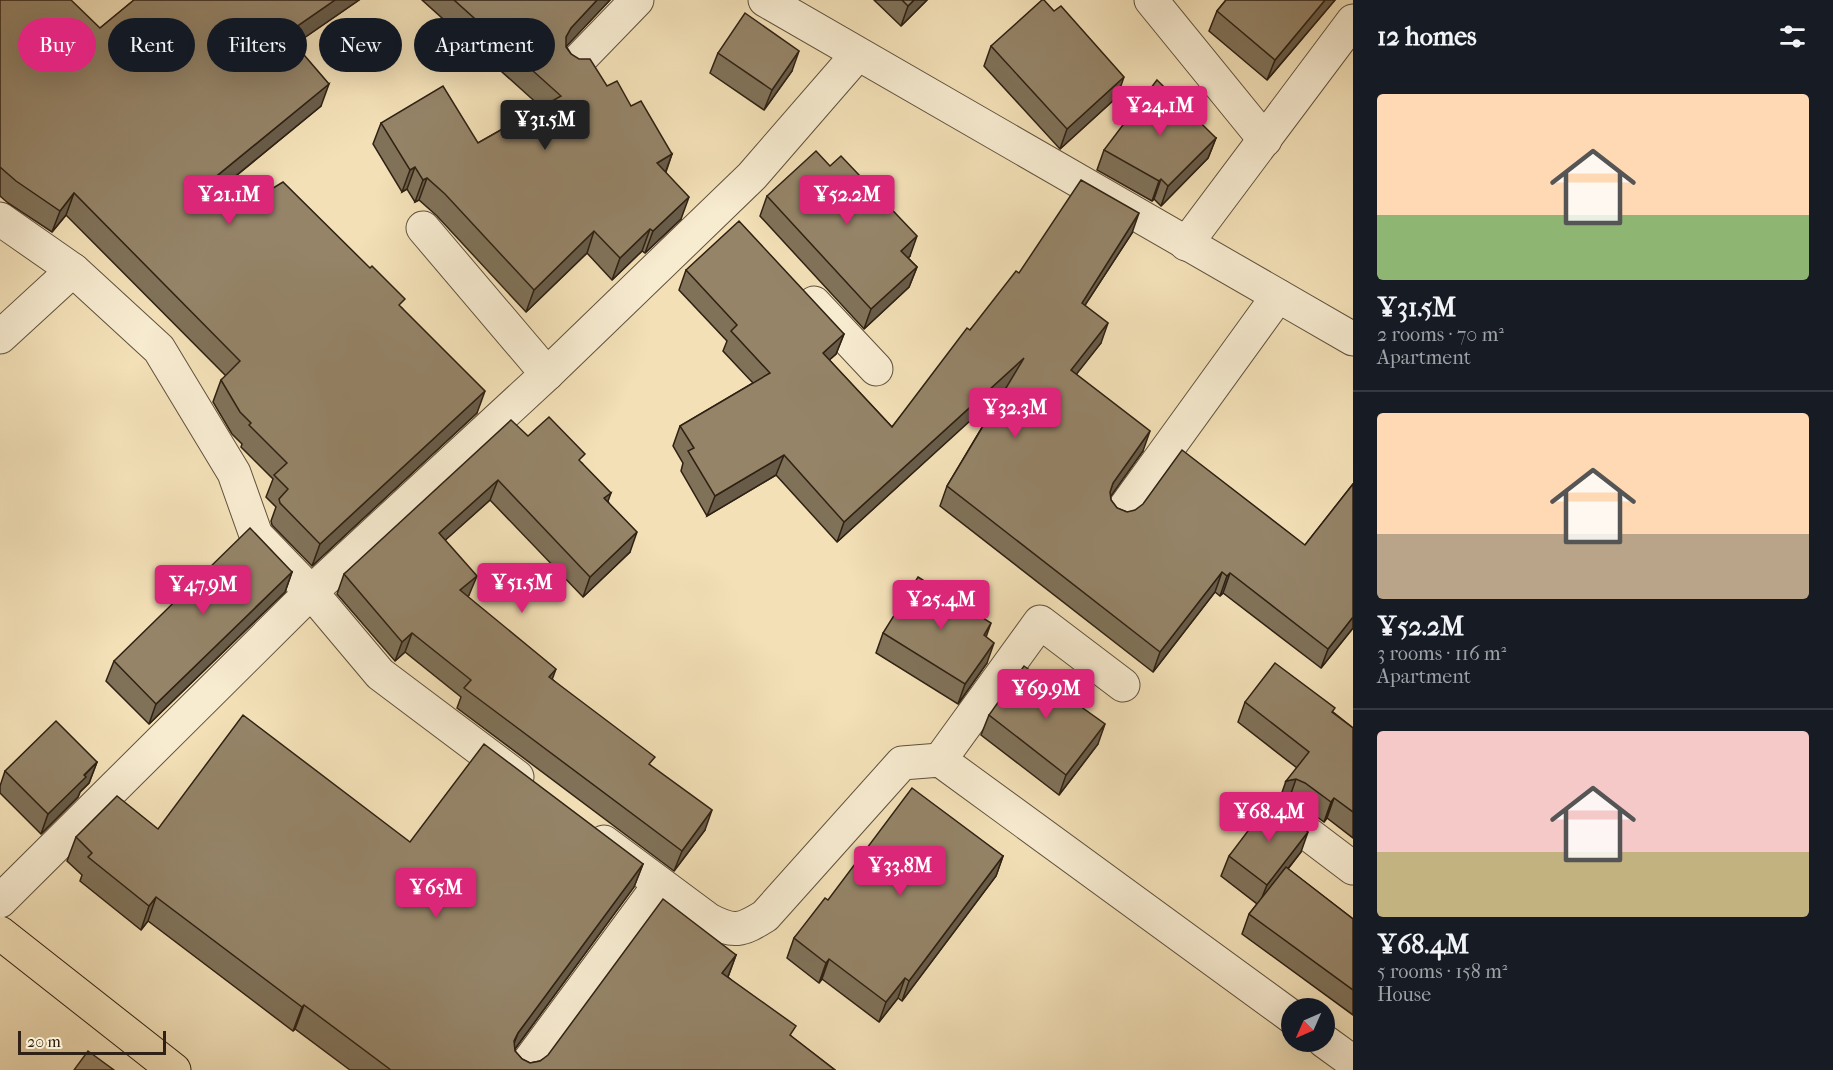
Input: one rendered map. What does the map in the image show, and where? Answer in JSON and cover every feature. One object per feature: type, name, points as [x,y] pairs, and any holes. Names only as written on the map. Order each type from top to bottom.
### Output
[{"type":"main road","points":[[0,933],[174,1070]]},
{"type":"street","points":[[576,63],[637,0]]},
{"type":"street","points":[[765,0],[1353,339]]},
{"type":"street","points":[[1151,0],[1265,140]]},
{"type":"street","points":[[1186,244],[1353,21]]},
{"type":"street","points":[[0,901],[311,592],[547,374],[752,176],[857,55]]},
{"type":"street","points":[[723,204],[747,230]]},
{"type":"street","points":[[0,219],[73,270],[159,349],[234,473],[256,535],[311,592],[380,674],[540,794]]},
{"type":"street","points":[[423,228],[547,374]]},
{"type":"street","points":[[0,337],[73,270]]},
{"type":"street","points":[[795,282],[876,369]]},
{"type":"street","points":[[1121,513],[1278,296]]},
{"type":"street","points":[[940,760],[1040,622],[1123,685]]},
{"type":"street","points":[[577,822],[709,920],[728,929],[745,928],[765,916],[902,763],[940,760],[1281,1009]]},
{"type":"street","points":[[1287,818],[1353,868]]},
{"type":"street","points":[[524,1068],[660,884]]},
{"type":"street","points":[[1335,1049],[1353,1062]]},
{"type":"building","points":[[0,0],[71,0],[90,18],[18,18],[18,72],[96,72],[96,24],[100,28],[108,21],[108,72],[195,72],[195,18],[112,18],[134,0],[335,0],[307,19],[207,18],[207,72],[307,72],[307,58],[329,84],[207,184],[229,215],[283,182],[370,268],[372,266],[405,299],[399,305],[485,391],[320,544],[280,503],[279,499],[288,489],[274,475],[287,463],[249,425],[251,423],[240,412],[221,380],[240,361],[74,193],[60,211],[16,181],[0,167]]},
{"type":"building","points":[[454,0],[597,0],[571,28],[566,37],[566,47],[579,59],[590,59],[607,86],[617,81],[631,106],[641,101],[672,154],[657,163],[689,197],[653,231],[650,229],[620,258],[594,231],[534,290],[445,194],[427,178],[423,180],[415,167],[410,170],[381,123],[443,86],[478,143],[561,96],[534,72],[555,72],[555,18],[474,18]]},
{"type":"building","points":[[902,0],[914,0],[908,6]]},
{"type":"building","points":[[1042,0],[1054,11],[1061,6],[1124,77],[1067,129],[991,46]]},
{"type":"building","points":[[1226,0],[1325,0],[1275,60],[1217,11]]},
{"type":"building","points":[[745,13],[799,51],[772,90],[718,53]]},
{"type":"building","points":[[1157,80],[1216,138],[1168,186],[1161,179],[1159,181],[1104,150]]},
{"type":"building","points":[[816,151],[830,166],[841,156],[917,236],[901,251],[917,267],[871,309],[767,196]]},
{"type":"building","points":[[1081,180],[1139,213],[1082,303],[1108,323],[1071,370],[1150,431],[1113,483],[1110,492],[1111,500],[1117,508],[1127,512],[1135,510],[1143,504],[1182,450],[1305,545],[1353,484],[1353,617],[1328,649],[1230,573],[1227,576],[1222,572],[1160,652],[947,486],[1024,358],[844,522],[784,455],[715,496],[688,451],[694,448],[680,426],[770,373],[731,331],[737,325],[686,270],[739,221],[844,334],[823,353],[892,427],[967,328],[970,330],[1016,271],[1019,273]]},
{"type":"building","points":[[549,417],[585,454],[579,460],[611,493],[604,498],[637,532],[590,577],[498,480],[439,533],[477,576],[460,590],[556,669],[549,677],[655,757],[649,764],[712,810],[682,851],[464,688],[471,680],[412,633],[402,642],[344,574],[511,420],[528,436]]},
{"type":"building","points":[[250,528],[292,572],[156,704],[114,661]]},
{"type":"building","points":[[918,577],[991,623],[984,635],[994,643],[965,684],[883,633]]},
{"type":"building","points":[[1275,663],[1335,708],[1332,712],[1353,728],[1353,812],[1334,798],[1331,802],[1305,783],[1296,779],[1286,781],[1309,752],[1245,702]]},
{"type":"building","points":[[1024,666],[1105,724],[1066,775],[989,715]]},
{"type":"building","points":[[243,715],[410,842],[484,744],[643,864],[518,1033],[514,1041],[515,1051],[522,1059],[530,1063],[540,1061],[548,1055],[663,899],[736,955],[722,973],[796,1026],[790,1035],[835,1070],[391,1070],[304,1005],[302,1007],[156,897],[149,906],[88,857],[92,853],[76,837],[117,796],[158,829]]},
{"type":"building","points":[[56,721],[97,762],[84,775],[86,777],[48,814],[5,771]]},
{"type":"building","points":[[912,788],[1003,856],[909,981],[905,978],[886,1002],[829,959],[826,963],[794,938],[825,898],[828,900]]},
{"type":"building","points":[[1276,794],[1277,805],[1283,813],[1308,832],[1267,885],[1229,856]]},
{"type":"building","points":[[1286,867],[1353,919],[1353,990],[1249,914]]},
{"type":"building","points":[[88,1051],[114,1070],[74,1070]]}]
